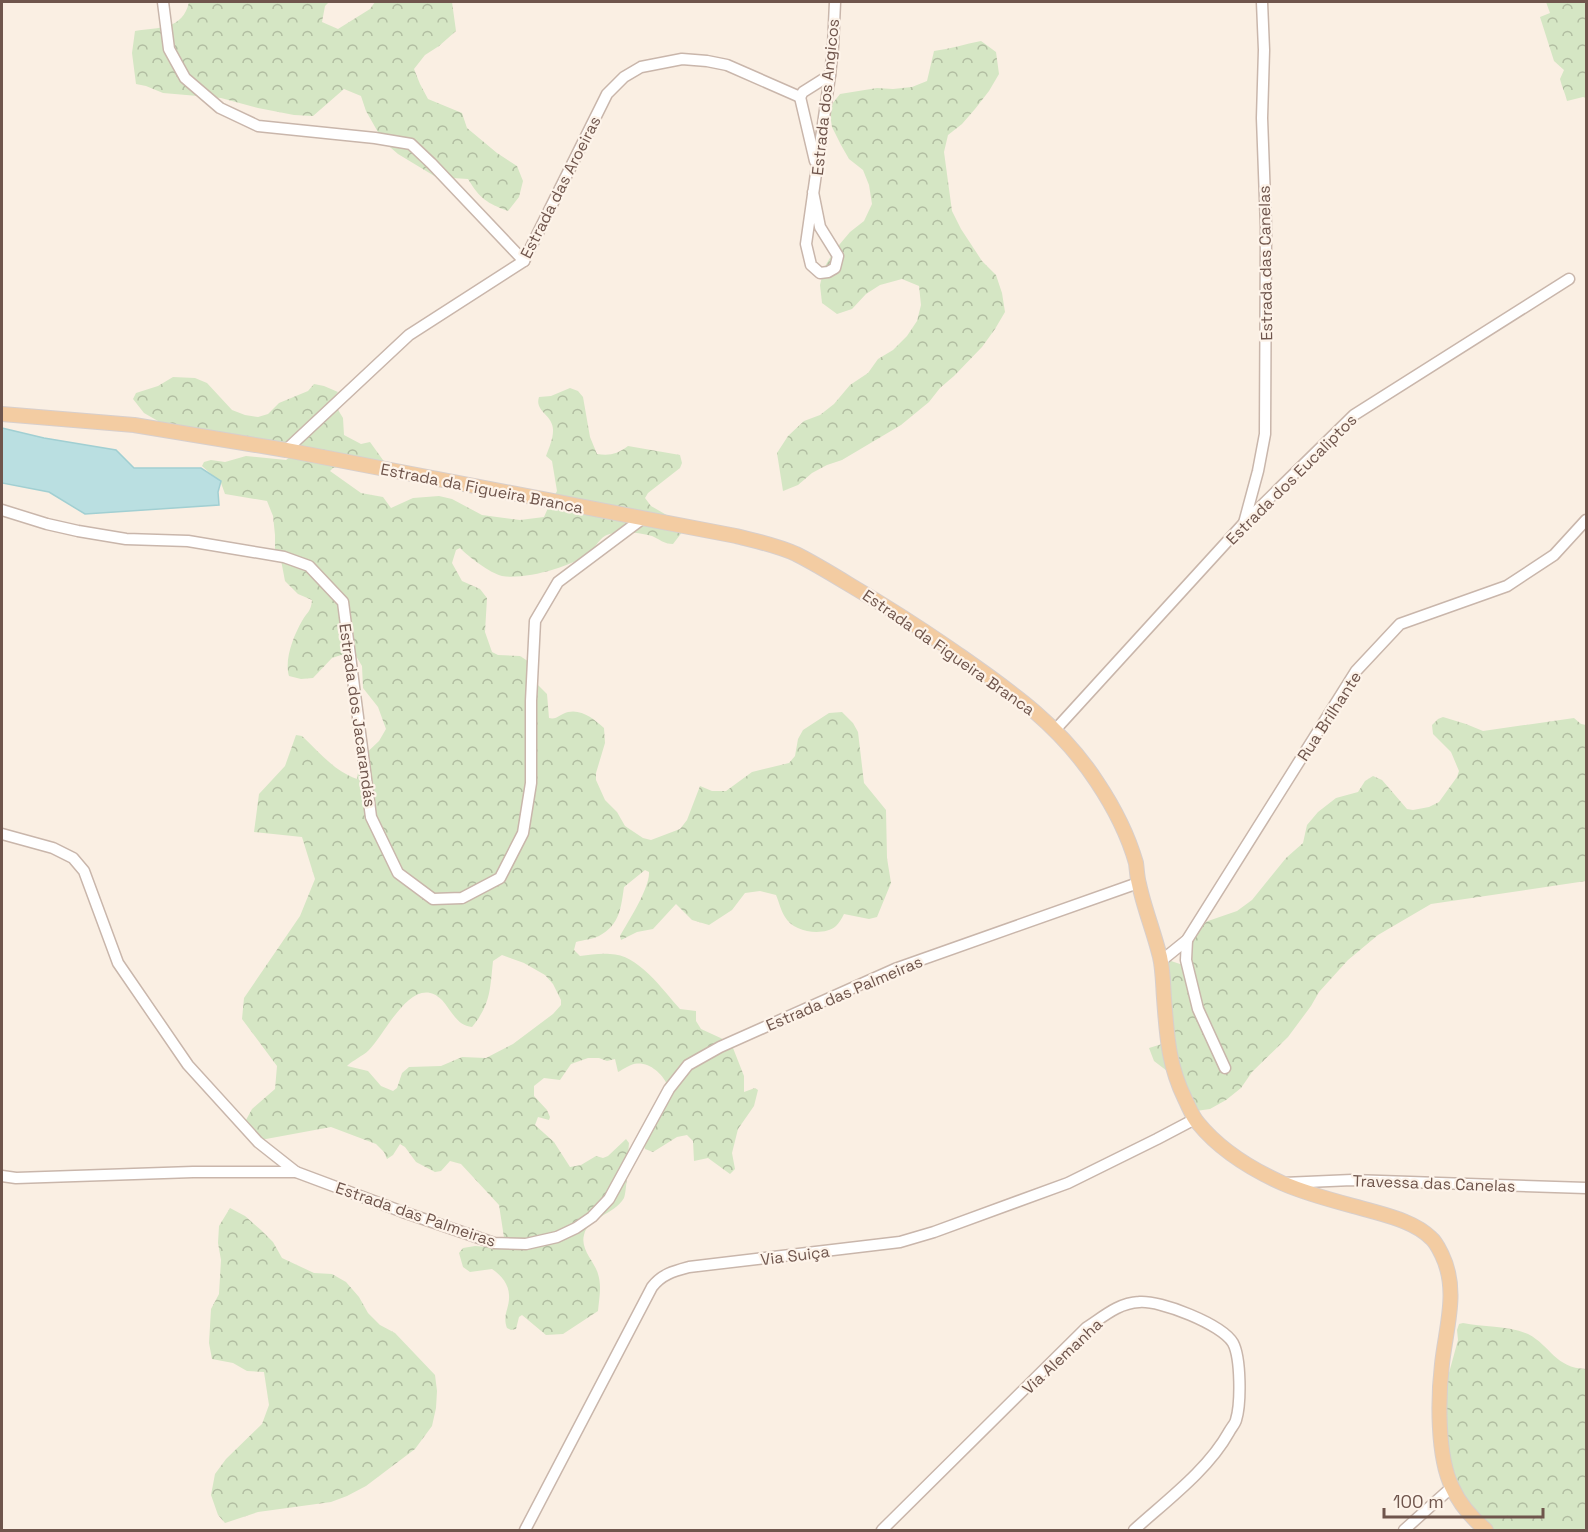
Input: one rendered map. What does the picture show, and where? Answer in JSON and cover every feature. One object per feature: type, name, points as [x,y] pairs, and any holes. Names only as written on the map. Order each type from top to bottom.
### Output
[{"type":"main road","name":"Estrada da Figueira Branca","points":[[2,414],[134,425],[286,450],[766,543],[822,568],[904,617],[1015,694],[1055,730],[1080,758],[1097,782],[1125,835],[1136,864],[1138,883],[1161,961],[1168,1052],[1179,1086],[1195,1119],[1210,1137],[1230,1154],[1282,1183],[1307,1193],[1403,1222],[1424,1232],[1438,1246],[1447,1266],[1451,1290],[1442,1366],[1440,1412],[1444,1464],[1452,1487],[1467,1510],[1486,1530]]},
{"type":"street","points":[[163,2],[169,49],[185,78],[220,108],[258,126],[411,144],[524,261]]},
{"type":"street","name":"Estrada dos Angicos","points":[[813,192],[820,227],[838,256],[835,268],[828,272],[820,273],[811,265],[806,244],[813,192],[817,170],[830,75],[835,2]]},
{"type":"street","name":"Estrada das Canelas","points":[[1244,523],[1265,434],[1266,227],[1262,118],[1264,50],[1262,2]]},
{"type":"street","name":"Estrada das Aroeiras","points":[[286,450],[409,335],[524,261],[607,94],[624,77],[641,67],[682,59],[727,65],[800,97]]},
{"type":"street","points":[[817,170],[800,97],[803,92],[830,75]]},
{"type":"street","name":"Estrada dos Eucaliptos","points":[[1055,730],[1244,523],[1354,415],[1569,279]]},
{"type":"street","name":"Estrada dos Jacarandás","points":[[2,510],[78,531],[126,539],[188,541],[284,556],[309,566],[343,602],[371,817],[398,873],[433,899],[462,898],[500,878],[523,833],[531,783],[531,700],[535,621],[558,582],[642,519]]},
{"type":"street","name":"Rua Brilhante","points":[[1161,961],[1188,940],[1356,671],[1400,624],[1507,586],[1554,555],[1587,520]]},
{"type":"street","points":[[2,834],[53,848],[73,858],[84,871],[118,963],[188,1065],[258,1142],[296,1172]]},
{"type":"street","name":"Estrada das Palmeiras","points":[[2,1176],[16,1178],[193,1172],[296,1172],[494,1243],[526,1244],[557,1237],[592,1217],[609,1199],[669,1089],[688,1065],[720,1047],[895,969],[1138,883]]},
{"type":"street","points":[[1188,940],[1186,960],[1198,1010],[1225,1068]]},
{"type":"street","name":"Via Suiça","points":[[525,1530],[652,1287],[664,1275],[674,1270],[900,1242],[934,1232],[1068,1183],[1195,1119]]},
{"type":"street","name":"Travessa das Canelas","points":[[1282,1183],[1352,1180],[1587,1188]]},
{"type":"street","name":"Via Alemanha","points":[[882,1530],[1086,1328],[1119,1306],[1140,1302],[1163,1305],[1202,1320],[1211,1324],[1233,1342],[1238,1362],[1239,1389],[1236,1420],[1222,1444],[1199,1471],[1134,1530]]},
{"type":"street","points":[[1404,1530],[1452,1487]]},
{"type":"green space","points":[[189,2],[329,2],[325,6],[322,22],[338,29],[370,9],[375,2],[452,2],[456,31],[425,55],[414,69],[428,99],[462,113],[467,128],[517,166],[523,181],[519,197],[508,211],[485,200],[468,179],[436,177],[398,154],[383,141],[366,111],[361,96],[344,89],[313,116],[258,108],[221,98],[163,93],[136,84],[132,53],[135,31],[169,26],[181,18]]},
{"type":"green space","points":[[1546,2],[1586,2],[1586,98],[1567,101],[1560,79],[1564,70],[1554,61],[1540,17],[1550,13]]},
{"type":"green space","points":[[981,41],[996,52],[999,74],[975,109],[948,135],[944,152],[952,211],[982,261],[996,275],[1005,312],[982,347],[929,402],[901,425],[842,460],[812,473],[798,485],[783,491],[777,453],[788,436],[804,421],[820,415],[834,404],[850,385],[868,373],[878,359],[893,350],[907,336],[917,321],[921,305],[919,286],[902,279],[880,285],[866,294],[852,309],[837,314],[822,303],[820,285],[824,268],[834,251],[850,232],[864,221],[872,204],[869,185],[863,170],[849,159],[841,145],[832,127],[829,108],[840,94],[877,88],[912,87],[927,81],[934,51]]},
{"type":"green space","points":[[173,377],[195,378],[207,383],[232,410],[258,417],[268,414],[279,403],[308,391],[314,384],[338,392],[332,400],[343,418],[344,435],[361,444],[370,442],[388,467],[338,467],[330,471],[361,493],[383,497],[391,508],[413,498],[439,496],[452,499],[482,515],[520,520],[544,517],[548,508],[552,508],[549,506],[557,491],[552,461],[546,456],[553,431],[551,421],[539,406],[539,397],[551,396],[570,388],[578,391],[583,397],[590,437],[597,454],[613,454],[628,446],[680,455],[682,463],[680,468],[648,493],[645,498],[651,506],[684,525],[683,531],[673,544],[638,533],[610,534],[590,552],[572,563],[523,576],[511,577],[497,574],[460,548],[456,550],[452,563],[462,581],[480,589],[487,598],[485,632],[492,652],[498,655],[520,656],[537,667],[536,683],[547,694],[549,718],[556,718],[573,711],[583,713],[604,728],[605,743],[596,780],[605,800],[617,812],[625,826],[643,838],[651,840],[680,829],[687,820],[700,786],[712,791],[726,791],[752,772],[789,763],[795,756],[798,739],[803,730],[829,713],[842,712],[858,732],[864,783],[886,810],[887,858],[891,883],[877,917],[869,919],[844,914],[837,925],[830,929],[809,931],[789,922],[782,912],[776,895],[760,891],[745,893],[732,910],[709,925],[692,920],[676,904],[653,929],[637,932],[621,940],[620,936],[646,887],[649,872],[645,870],[624,887],[618,915],[611,927],[599,936],[576,942],[574,950],[580,956],[610,954],[630,960],[649,974],[680,1009],[696,1011],[696,1021],[701,1029],[725,1040],[733,1048],[744,1076],[744,1092],[755,1088],[758,1090],[754,1106],[738,1129],[732,1153],[735,1169],[730,1174],[708,1158],[694,1161],[693,1141],[687,1135],[677,1137],[653,1152],[645,1149],[643,1141],[667,1084],[657,1071],[647,1065],[637,1064],[618,1072],[615,1059],[607,1061],[588,1058],[571,1064],[560,1080],[544,1078],[534,1086],[534,1096],[547,1110],[550,1117],[549,1120],[538,1117],[535,1125],[554,1142],[570,1167],[581,1165],[596,1156],[603,1158],[608,1156],[626,1139],[629,1143],[624,1198],[620,1204],[586,1229],[583,1240],[599,1279],[598,1311],[563,1334],[546,1335],[522,1315],[519,1317],[516,1329],[507,1328],[505,1319],[509,1295],[503,1280],[492,1269],[470,1272],[463,1267],[459,1253],[463,1248],[475,1246],[500,1248],[505,1244],[499,1205],[461,1164],[450,1161],[441,1171],[435,1172],[416,1162],[400,1144],[393,1155],[387,1159],[376,1144],[331,1127],[266,1139],[257,1139],[247,1130],[246,1120],[252,1109],[275,1089],[277,1066],[242,1019],[244,998],[300,916],[315,879],[302,837],[254,832],[259,794],[285,766],[296,735],[302,736],[334,766],[357,779],[360,759],[379,741],[386,729],[378,707],[363,688],[362,666],[353,651],[332,658],[313,678],[301,679],[289,676],[288,662],[293,640],[310,610],[312,600],[298,594],[285,581],[281,560],[275,551],[273,516],[267,501],[225,494],[221,483],[202,466],[204,462],[211,460],[225,462],[246,456],[286,460],[290,457],[172,429],[144,413],[133,399],[136,393],[158,386]],"holes":[[[502,955],[524,963],[545,975],[553,984],[561,1005],[553,1014],[513,1044],[486,1058],[462,1057],[441,1066],[409,1067],[402,1073],[397,1088],[393,1091],[381,1086],[368,1071],[347,1066],[369,1050],[401,1008],[421,993],[431,993],[442,1000],[458,1021],[472,1027],[486,1003],[493,961]]]},
{"type":"green space","points":[[1443,717],[1483,731],[1574,718],[1586,725],[1586,881],[1431,904],[1378,935],[1348,960],[1319,992],[1288,1037],[1252,1072],[1241,1088],[1210,1109],[1196,1111],[1171,1074],[1154,1061],[1149,1048],[1162,1044],[1167,1033],[1167,964],[1171,961],[1183,965],[1191,939],[1200,926],[1237,911],[1252,900],[1286,858],[1303,843],[1307,825],[1318,812],[1336,798],[1358,792],[1365,781],[1373,776],[1382,780],[1407,809],[1429,807],[1439,802],[1459,771],[1451,752],[1433,734],[1432,725]]},
{"type":"green space","points":[[230,1208],[245,1216],[261,1230],[273,1242],[282,1258],[314,1273],[332,1274],[346,1282],[359,1297],[368,1313],[380,1325],[395,1333],[435,1375],[437,1391],[432,1426],[415,1449],[366,1486],[331,1502],[258,1512],[225,1523],[218,1515],[211,1495],[215,1474],[226,1459],[262,1424],[269,1405],[264,1372],[247,1371],[233,1363],[212,1359],[209,1343],[211,1309],[219,1294],[221,1260],[218,1243],[219,1226]]},
{"type":"green space","points":[[1459,1324],[1513,1329],[1528,1334],[1560,1361],[1576,1368],[1586,1369],[1586,1530],[1487,1530],[1462,1506],[1443,1457],[1444,1391],[1458,1340],[1457,1330]]},
{"type":"water","points":[[2,428],[44,438],[116,450],[134,468],[201,468],[221,481],[218,492],[219,505],[85,514],[49,492],[2,483]]}]
